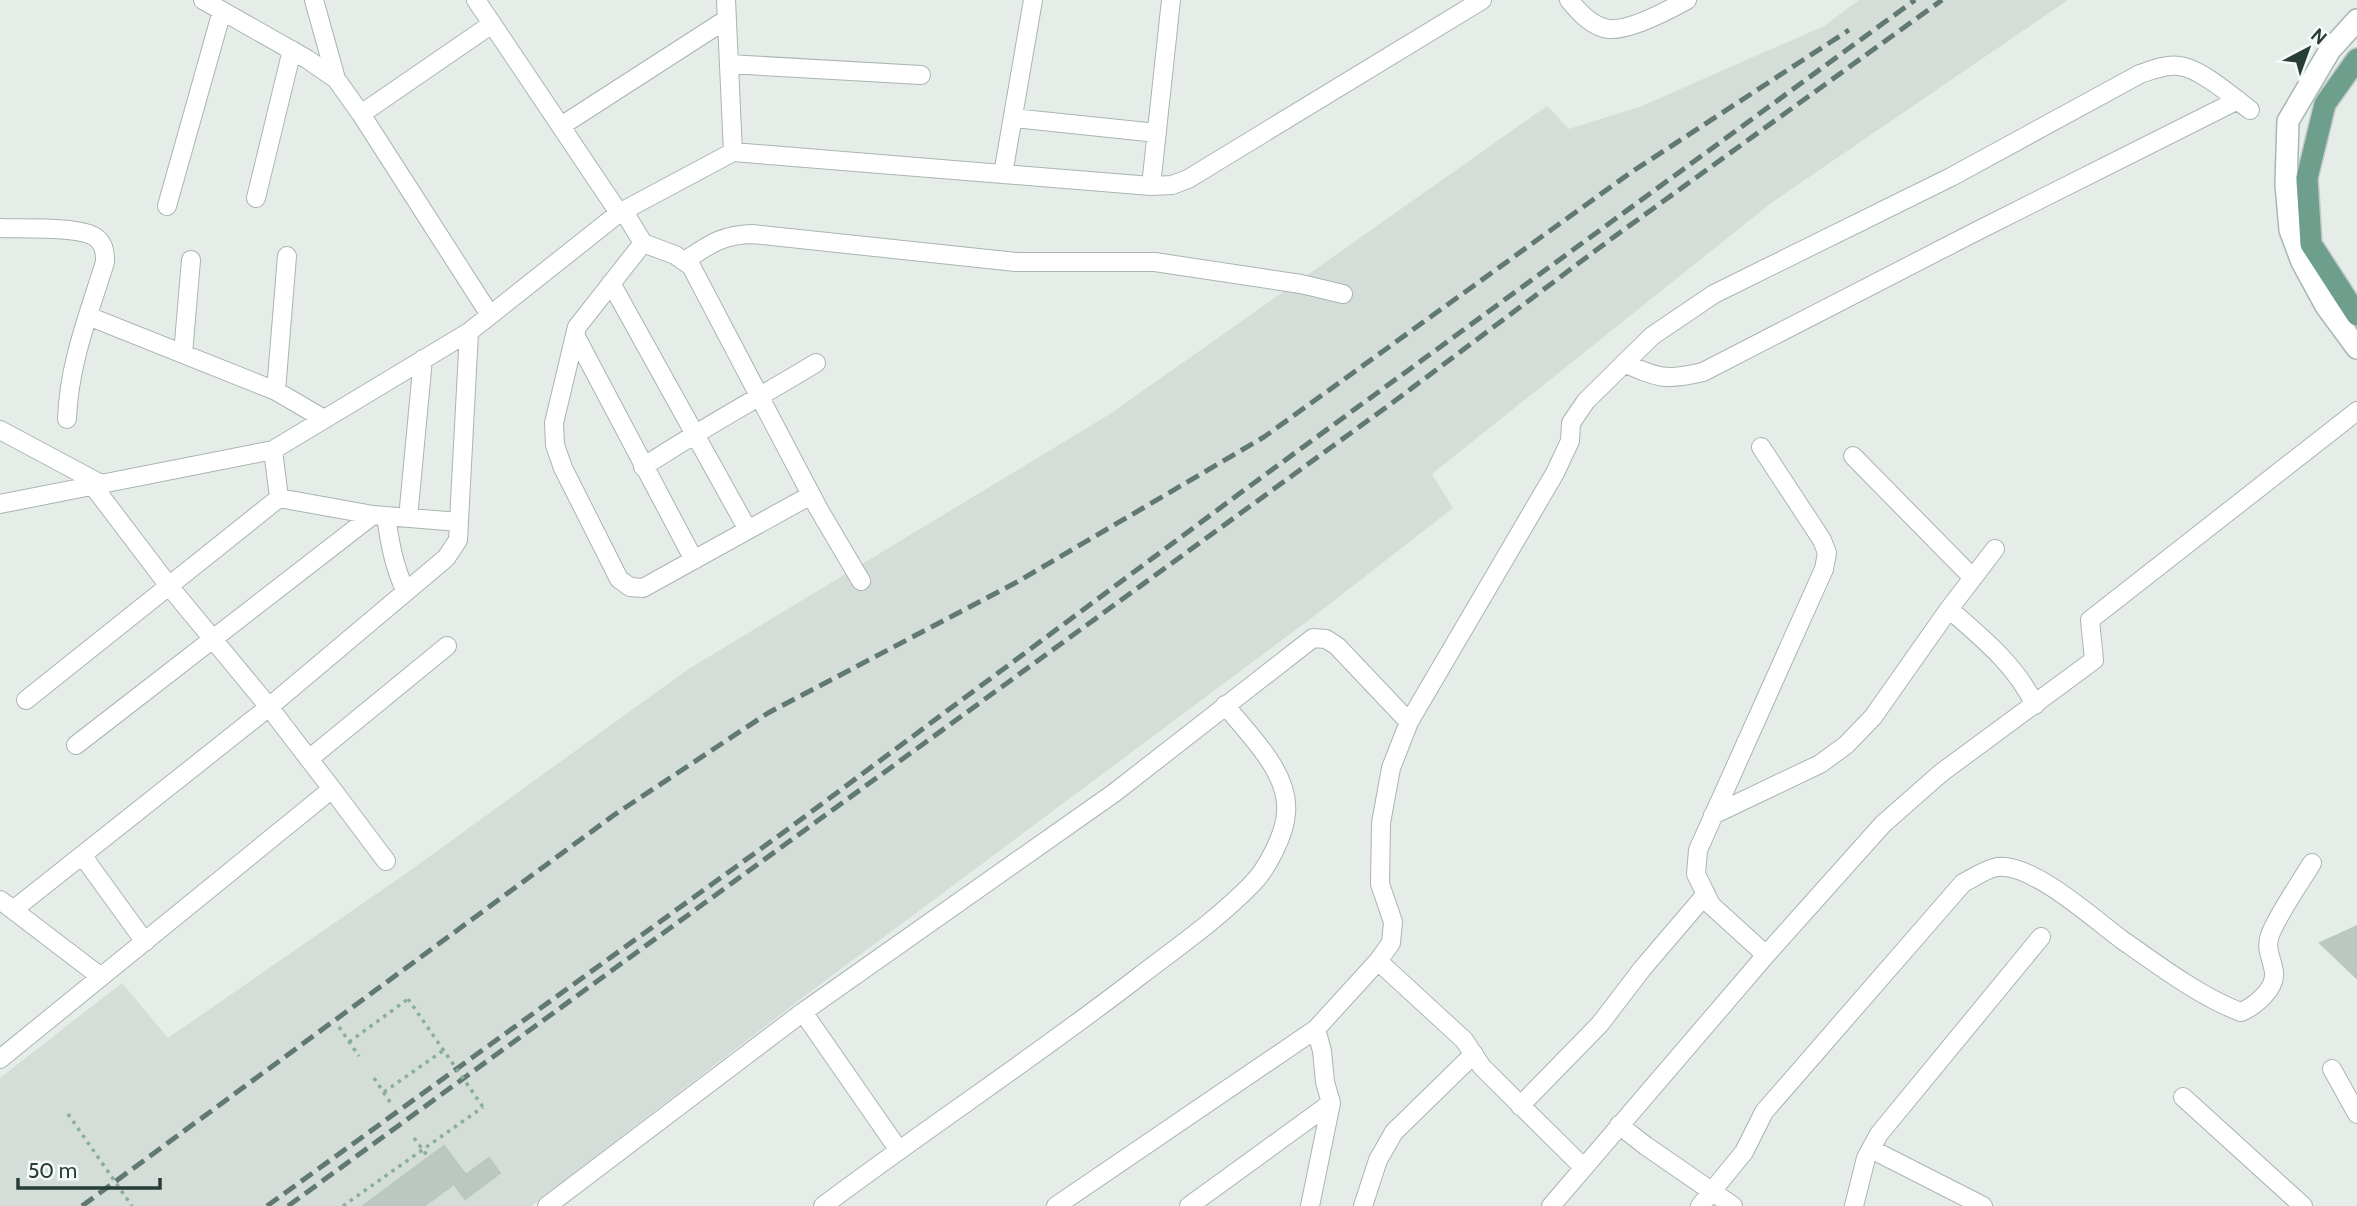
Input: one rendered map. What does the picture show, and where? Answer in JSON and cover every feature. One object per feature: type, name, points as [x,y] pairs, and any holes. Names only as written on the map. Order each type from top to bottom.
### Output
[{"type":"main road","points":[[2357,59],[2325,104],[2307,178],[2311,244],[2357,315]]},
{"type":"street","points":[[203,0],[292,50],[336,79],[490,315]]},
{"type":"street","points":[[476,0],[643,243],[686,260],[691,266],[811,495],[861,581]]},
{"type":"street","points":[[726,0],[733,152]]},
{"type":"street","points":[[1003,174],[1033,0]]},
{"type":"street","points":[[1151,186],[1171,0]]},
{"type":"street","points":[[0,504],[273,450],[469,332],[621,211],[733,152],[1151,186],[1172,185],[1188,179],[1482,0]]},
{"type":"street","points":[[1569,0],[1581,16],[1609,29],[1662,15],[1686,0]]},
{"type":"street","points":[[316,1],[336,79]]},
{"type":"street","points":[[167,206],[222,11]]},
{"type":"street","points":[[561,126],[727,19]]},
{"type":"street","points":[[2357,20],[2330,50],[2288,121],[2286,184],[2290,230],[2302,262],[2326,306],[2357,348]]},
{"type":"street","points":[[361,114],[492,24]]},
{"type":"street","points":[[256,198],[292,50]]},
{"type":"street","points":[[729,64],[921,75]]},
{"type":"street","points":[[1056,1206],[1315,1029],[1378,961],[1391,943],[1393,922],[1380,884],[1381,822],[1391,768],[1409,722],[1555,473],[1570,441],[1572,423],[1586,401],[1624,363],[1652,336],[1714,294],[1951,177],[2140,74],[2180,65],[2215,82],[2244,105],[1975,232],[1703,372],[1679,378],[1658,378],[1624,363]]},
{"type":"street","points":[[1013,118],[1157,134]]},
{"type":"street","points":[[0,228],[80,231],[102,243],[105,251],[105,262],[68,388],[68,419]]},
{"type":"street","points":[[686,260],[716,240],[731,235],[752,234],[1016,262],[1156,262],[1301,284],[1343,294]]},
{"type":"street","points":[[643,243],[577,327],[554,423],[555,445],[564,468],[619,579],[630,587],[643,588],[811,495]]},
{"type":"street","points":[[275,391],[287,256]]},
{"type":"street","points":[[183,354],[191,260]]},
{"type":"street","points":[[611,283],[748,530]]},
{"type":"street","points":[[88,316],[275,391],[324,419]]},
{"type":"street","points":[[102,977],[6,905],[82,855],[269,707],[453,550],[458,540],[469,332]]},
{"type":"street","points":[[575,335],[694,560]]},
{"type":"street","points":[[408,518],[423,359]]},
{"type":"street","points":[[643,467],[694,433],[816,363]]},
{"type":"street","points":[[1551,1206],[1766,955],[1883,824],[1941,773],[2094,660],[2090,620],[2357,411]]},
{"type":"street","points":[[0,430],[97,485],[169,586],[269,707],[386,861]]},
{"type":"street","points":[[1761,447],[1822,540],[1827,553],[1824,569],[1698,850],[1696,874],[1711,905],[1766,955]]},
{"type":"street","points":[[273,450],[279,498]]},
{"type":"street","points":[[1853,456],[1973,579]]},
{"type":"street","points":[[26,700],[279,498],[380,516],[459,522]]},
{"type":"street","points":[[380,516],[397,573],[407,592]]},
{"type":"street","points":[[76,744],[380,516]]},
{"type":"street","points":[[1713,815],[1820,764],[1846,745],[1873,717],[1995,549]]},
{"type":"street","points":[[1949,609],[2001,655],[2016,672],[2035,705]]},
{"type":"street","points":[[547,1206],[803,1013],[1114,793],[1312,638],[1326,639],[1337,646],[1409,722]]},
{"type":"street","points":[[309,759],[447,646]]},
{"type":"street","points":[[823,1206],[898,1149],[1101,1006],[1208,923],[1254,882],[1273,855],[1287,815],[1285,791],[1278,773],[1225,705]]},
{"type":"street","points":[[0,1059],[332,789]]},
{"type":"street","points":[[82,855],[145,942]]},
{"type":"street","points":[[1706,1199],[1744,1152],[1753,1138],[1763,1112],[1963,883],[1997,867],[2021,870],[2061,894],[2176,976],[2227,1007],[2241,1012],[2253,1007],[2269,988],[2274,975],[2267,949],[2270,934],[2312,863]]},
{"type":"street","points":[[1520,1106],[1600,1024],[1642,969],[1706,894]]},
{"type":"street","points":[[1854,1206],[1866,1158],[1879,1134],[2041,937]]},
{"type":"street","points":[[1378,961],[1464,1040],[1482,1067],[1583,1167]]},
{"type":"street","points":[[803,1013],[898,1149]]},
{"type":"street","points":[[1310,1206],[1331,1103],[1325,1082],[1322,1051],[1315,1029]]},
{"type":"street","points":[[1363,1206],[1378,1160],[1394,1132],[1474,1054]]},
{"type":"street","points":[[2332,1069],[2357,1114]]},
{"type":"street","points":[[2183,1097],[2303,1206]]},
{"type":"street","points":[[1189,1206],[1331,1103]]},
{"type":"street","points":[[1619,1125],[1706,1199],[1733,1206]]},
{"type":"street","points":[[1871,1149],[1983,1206]]},
{"type":"path","points":[[343,1206],[483,1107],[408,999],[349,1042]]},
{"type":"path","points":[[339,1027],[359,1056]]},
{"type":"path","points":[[384,1092],[444,1050]]},
{"type":"path","points":[[374,1078],[392,1105]]},
{"type":"path","points":[[68,1114],[132,1206]]},
{"type":"path","points":[[414,1138],[429,1158]]},
{"type":"shaded area","points":[[1859,0],[2068,0],[1771,203],[1432,474],[1453,508],[1313,617],[810,992],[531,1206],[0,1206],[0,1078],[122,983],[168,1038],[408,872],[687,670],[1110,414],[1547,106],[1569,129],[1642,106],[1824,26]]},
{"type":"building","points":[[2357,926],[2357,978],[2320,943]]},
{"type":"building","points":[[444,1146],[466,1175],[454,1184],[424,1206],[363,1206]]},
{"type":"building","points":[[489,1158],[500,1173],[465,1199],[454,1184]]},
{"type":"railway","points":[[267,1206],[784,832],[1247,488],[1915,0]]},
{"type":"railway","points":[[288,1206],[1942,0]]},
{"type":"railway","points":[[82,1206],[614,815],[768,713],[1017,582],[1264,437],[1630,173],[1849,30]]}]
